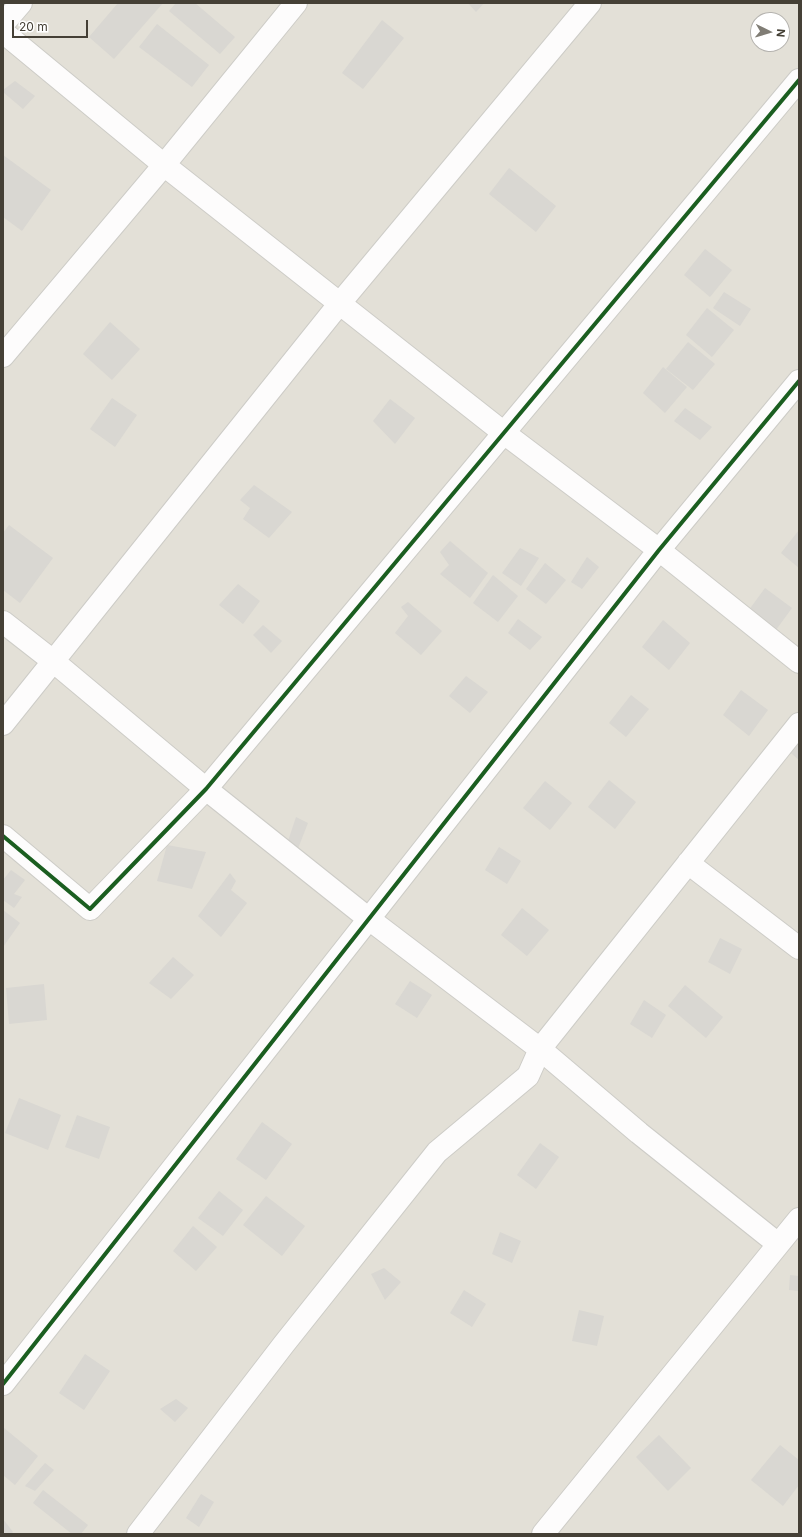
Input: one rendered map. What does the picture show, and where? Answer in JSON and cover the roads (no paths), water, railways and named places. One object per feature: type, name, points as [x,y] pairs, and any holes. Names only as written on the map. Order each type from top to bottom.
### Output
[{"type":"street","points":[[3,24],[21,3]]},
{"type":"street","points":[[3,356],[164,165],[296,3]]},
{"type":"street","points":[[3,724],[340,303],[590,3]]},
{"type":"street","points":[[3,32],[164,165],[504,433],[659,550],[799,662]]},
{"type":"street","points":[[3,836],[90,909],[206,789],[799,80]]},
{"type":"street","points":[[3,1384],[659,550],[799,381]]},
{"type":"street","points":[[3,622],[53,661],[206,789],[369,919],[540,1048],[639,1133],[778,1244]]},
{"type":"street","points":[[138,1534],[284,1344],[436,1152],[528,1076],[540,1048],[799,724]]},
{"type":"street","points":[[688,863],[799,948]]},
{"type":"street","points":[[543,1534],[799,1219]]}]
